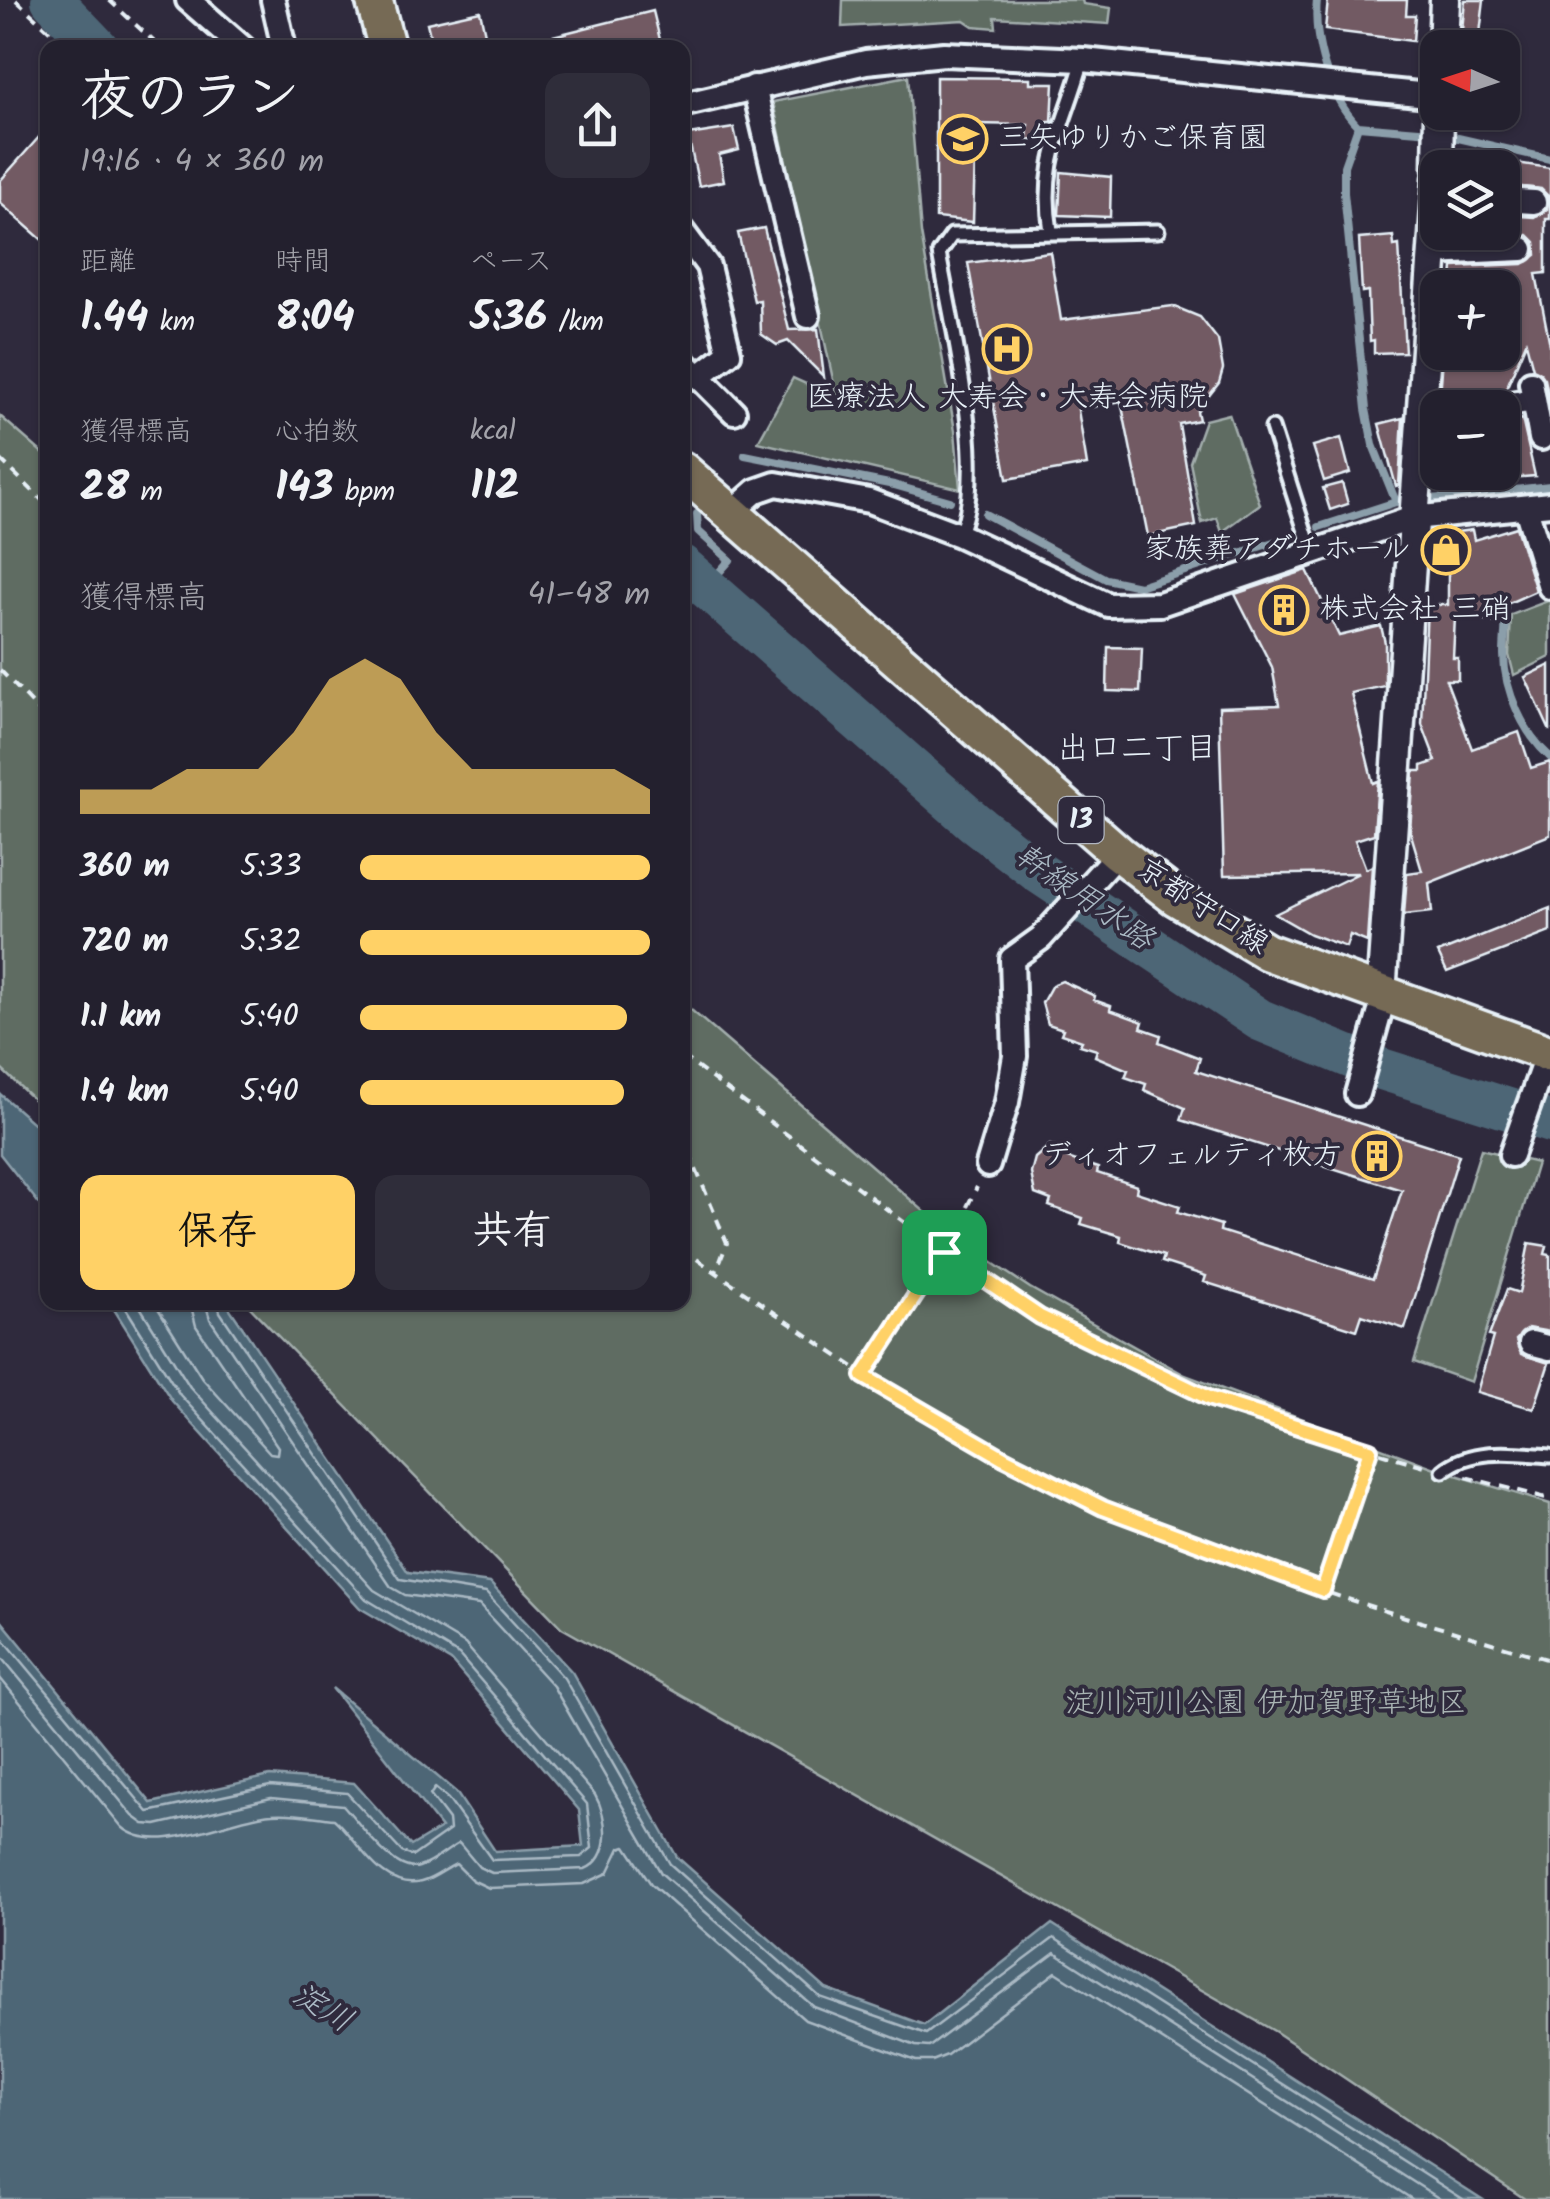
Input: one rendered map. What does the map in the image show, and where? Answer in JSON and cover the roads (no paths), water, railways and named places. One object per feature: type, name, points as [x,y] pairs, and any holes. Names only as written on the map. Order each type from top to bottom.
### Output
[{"type":"main road","points":[[374,0],[385,40]]},
{"type":"main road","name":"京都守口線","points":[[690,478],[1112,859],[1267,952],[1381,1001],[1547,1059]]},
{"type":"street","points":[[188,0],[234,40]]},
{"type":"street","points":[[274,0],[282,40]]},
{"type":"street","points":[[1444,30],[1446,0]]},
{"type":"street","points":[[690,102],[866,62],[944,54],[1083,60],[1420,94]]},
{"type":"street","points":[[754,87],[808,316]]},
{"type":"street","points":[[1520,201],[1534,202]]},
{"type":"street","points":[[690,242],[708,266],[729,352],[690,368],[734,412]]},
{"type":"street","points":[[1431,254],[1522,249]]},
{"type":"street","points":[[1428,390],[1431,250]]},
{"type":"street","points":[[1520,396],[1532,392],[1542,438]]},
{"type":"street","points":[[1357,1094],[1381,1001],[1413,518],[1420,468]]},
{"type":"street","points":[[730,515],[756,491],[776,484],[868,501],[959,534],[1108,605],[1160,604],[1413,518],[1550,504]]},
{"type":"street","points":[[1526,508],[1550,587]]},
{"type":"street","points":[[988,1165],[1007,1102],[1015,1056],[1012,960],[1041,938],[1112,859]]},
{"type":"street","points":[[1511,1155],[1547,1059]]},
{"type":"lane","points":[[1051,231],[1045,198],[1049,159],[1070,110],[1083,60]]},
{"type":"lane","points":[[959,534],[966,520],[970,487],[967,422],[940,253],[952,235],[1158,231]]},
{"type":"lane","points":[[1272,428],[1312,553]]},
{"type":"lane","points":[[1443,1472],[1457,1459],[1504,1452],[1550,1456]]},
{"type":"water","points":[[0,1094],[40,1129],[40,1205],[0,1154]]},
{"type":"water","name":"淀川","points":[[114,1310],[231,1310],[408,1572],[490,1583],[572,1672],[677,1857],[826,1989],[924,2025],[1052,1924],[1482,2199],[0,2199],[0,1619],[151,1803],[270,1776],[354,1783],[411,1846],[441,1828],[332,1688],[456,1792],[495,1851],[583,1846],[579,1810],[451,1661],[360,1608],[172,1401]]},
{"type":"waterway","name":"幹線用水路","points":[[52,0],[90,40]]},
{"type":"waterway","points":[[1317,0],[1325,68],[1339,100],[1358,126],[1431,132]]},
{"type":"waterway","points":[[1319,527],[1396,502],[1373,445],[1366,409],[1344,193],[1344,166],[1358,126]]},
{"type":"waterway","points":[[1445,135],[1550,159]]},
{"type":"waterway","points":[[745,455],[894,485],[950,501]]},
{"type":"waterway","points":[[1431,499],[1550,486]]},
{"type":"waterway","points":[[697,514],[698,531],[730,560],[706,587]]},
{"type":"waterway","points":[[985,514],[1106,579],[1139,586],[1289,537]]},
{"type":"waterway","name":"幹線用水路","points":[[690,573],[974,822],[1038,872],[1260,1020],[1372,1066],[1550,1122]]},
{"type":"waterway","points":[[1503,598],[1505,669],[1512,697],[1532,736],[1550,757]]},
{"type":"place","name":"三矢ゆりかご保育園","points":[[963,139]]},
{"type":"place","name":"医療法人 大寿会・大寿会病院","points":[[1007,349]]},
{"type":"place","name":"家族葬アダチホール","points":[[1446,550]]},
{"type":"place","name":"株式会社 三硝","points":[[1284,610]]},
{"type":"place","name":"ディオフェルティ枚方","points":[[1377,1156]]},
{"type":"district","name":"出口二丁目","points":[[1137,749]]},
{"type":"park label","name":"淀川河川公園 伊加賀野草地区","points":[[1266,1704]]}]
